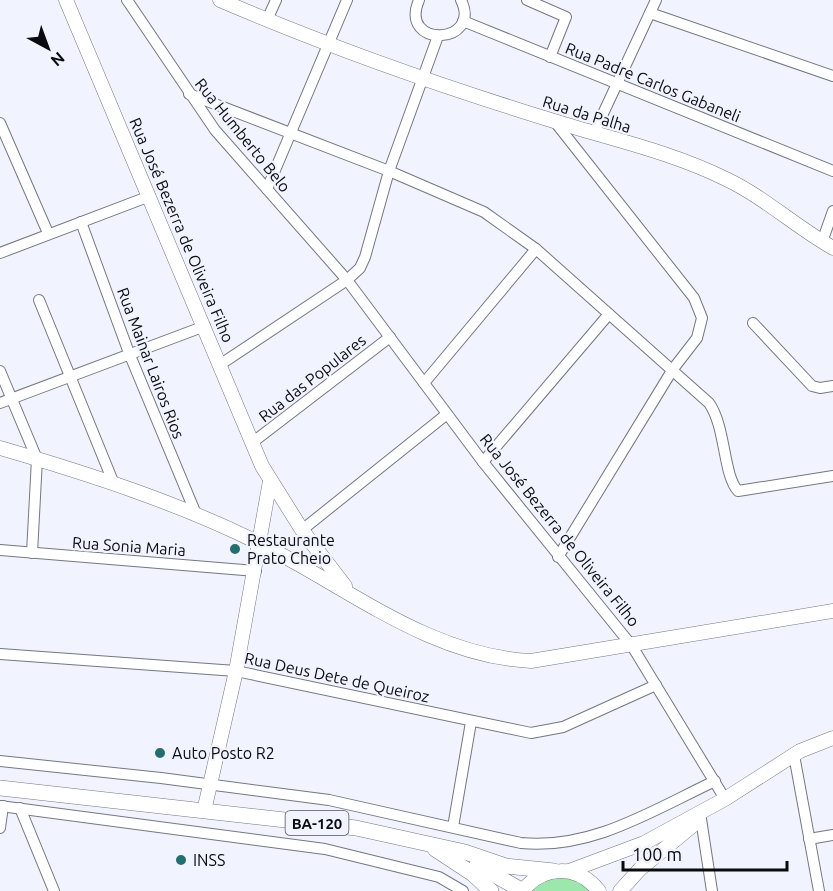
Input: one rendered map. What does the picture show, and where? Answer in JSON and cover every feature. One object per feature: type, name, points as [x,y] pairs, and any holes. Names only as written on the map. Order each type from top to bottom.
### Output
[{"type":"main road","name":"Rua José Bezerra de Oliveira Filho","points":[[66,0],[270,481],[302,530],[349,591]]},
{"type":"main road","name":"Rua da Palha","points":[[220,0],[328,45],[422,79],[692,164],[727,179],[827,245]]},
{"type":"main road","name":"Rua José Bezerra de Oliveira Filho","points":[[0,448],[114,484],[196,514],[261,544],[440,641],[490,657],[531,661],[632,646]]},
{"type":"main road","points":[[204,811],[256,571],[270,481]]},
{"type":"main road","points":[[632,646],[833,611]]},
{"type":"main road","points":[[522,891],[539,875],[561,871],[644,843],[725,799],[794,754],[833,738]]},
{"type":"main road","name":"BA-120","points":[[0,788],[356,828],[427,844],[461,857],[522,891]]},
{"type":"main road","points":[[620,891],[640,869],[725,799]]},
{"type":"main road","points":[[427,844],[465,852],[506,866],[581,874],[599,891]]},
{"type":"main road","points":[[427,844],[473,874],[491,891]]},
{"type":"street","name":"Rua Humberto Belo","points":[[127,0],[188,93],[267,189],[347,280]]},
{"type":"street","points":[[267,20],[276,0]]},
{"type":"street","points":[[267,189],[347,0]]},
{"type":"street","points":[[418,0],[416,16],[419,24],[423,30],[438,36],[453,33],[463,21],[461,0]]},
{"type":"street","points":[[527,0],[567,17],[550,57]]},
{"type":"street","points":[[594,133],[656,0]]},
{"type":"street","points":[[650,14],[833,76]]},
{"type":"street","name":"Rua Padre Carlos Gabaneli","points":[[463,21],[833,171]]},
{"type":"street","points":[[220,364],[347,280],[360,268],[390,171],[438,36]]},
{"type":"street","points":[[188,93],[290,135],[390,171],[484,212],[536,249],[673,369],[715,412],[732,481],[738,491],[833,476]]},
{"type":"street","points":[[555,122],[694,298],[702,318],[697,338],[673,369],[558,557]]},
{"type":"street","points":[[0,123],[48,233]]},
{"type":"street","points":[[0,252],[150,196]]},
{"type":"street","points":[[827,245],[833,211]]},
{"type":"street","name":"Rua Mainar Lairos Rios","points":[[81,222],[129,353],[196,514]]},
{"type":"street","points":[[424,383],[536,249]]},
{"type":"street","name":"Rua José Bezerra de Oliveira Filho","points":[[347,280],[483,462],[632,646]]},
{"type":"street","points":[[39,300],[114,484]]},
{"type":"street","points":[[483,462],[609,314]]},
{"type":"street","points":[[753,322],[812,386],[819,388],[833,386]]},
{"type":"street","points":[[0,403],[205,326]]},
{"type":"street","name":"Rua das Populares","points":[[253,442],[390,337]]},
{"type":"street","points":[[0,371],[37,459],[32,553]]},
{"type":"street","points":[[302,530],[447,414]]},
{"type":"street","name":"Rua Sonia Maria","points":[[0,550],[256,571]]},
{"type":"street","points":[[632,646],[725,799]]},
{"type":"street","name":"Rua Deus Dete de Queiroz","points":[[0,654],[236,671],[531,733],[546,732],[584,718],[657,686]]},
{"type":"street","points":[[453,826],[471,722]]},
{"type":"street","points":[[794,754],[819,891]]},
{"type":"street","points":[[0,761],[329,800],[521,843],[546,845],[569,843],[617,827],[715,781]]},
{"type":"street","points":[[0,828],[1,806],[325,849],[439,878],[463,891]]},
{"type":"street","points":[[20,808],[54,891]]},
{"type":"street","points":[[701,819],[712,891]]},
{"type":"street","points":[[809,839],[833,835]]},
{"type":"green space","points":[[564,874],[594,891],[530,891],[534,884]]},
{"type":"place","name":"Restaurante Prato Cheio","points":[[235,549]]},
{"type":"place","name":"Auto Posto R2","points":[[160,753]]},
{"type":"place","name":"INSS","points":[[181,860]]}]
